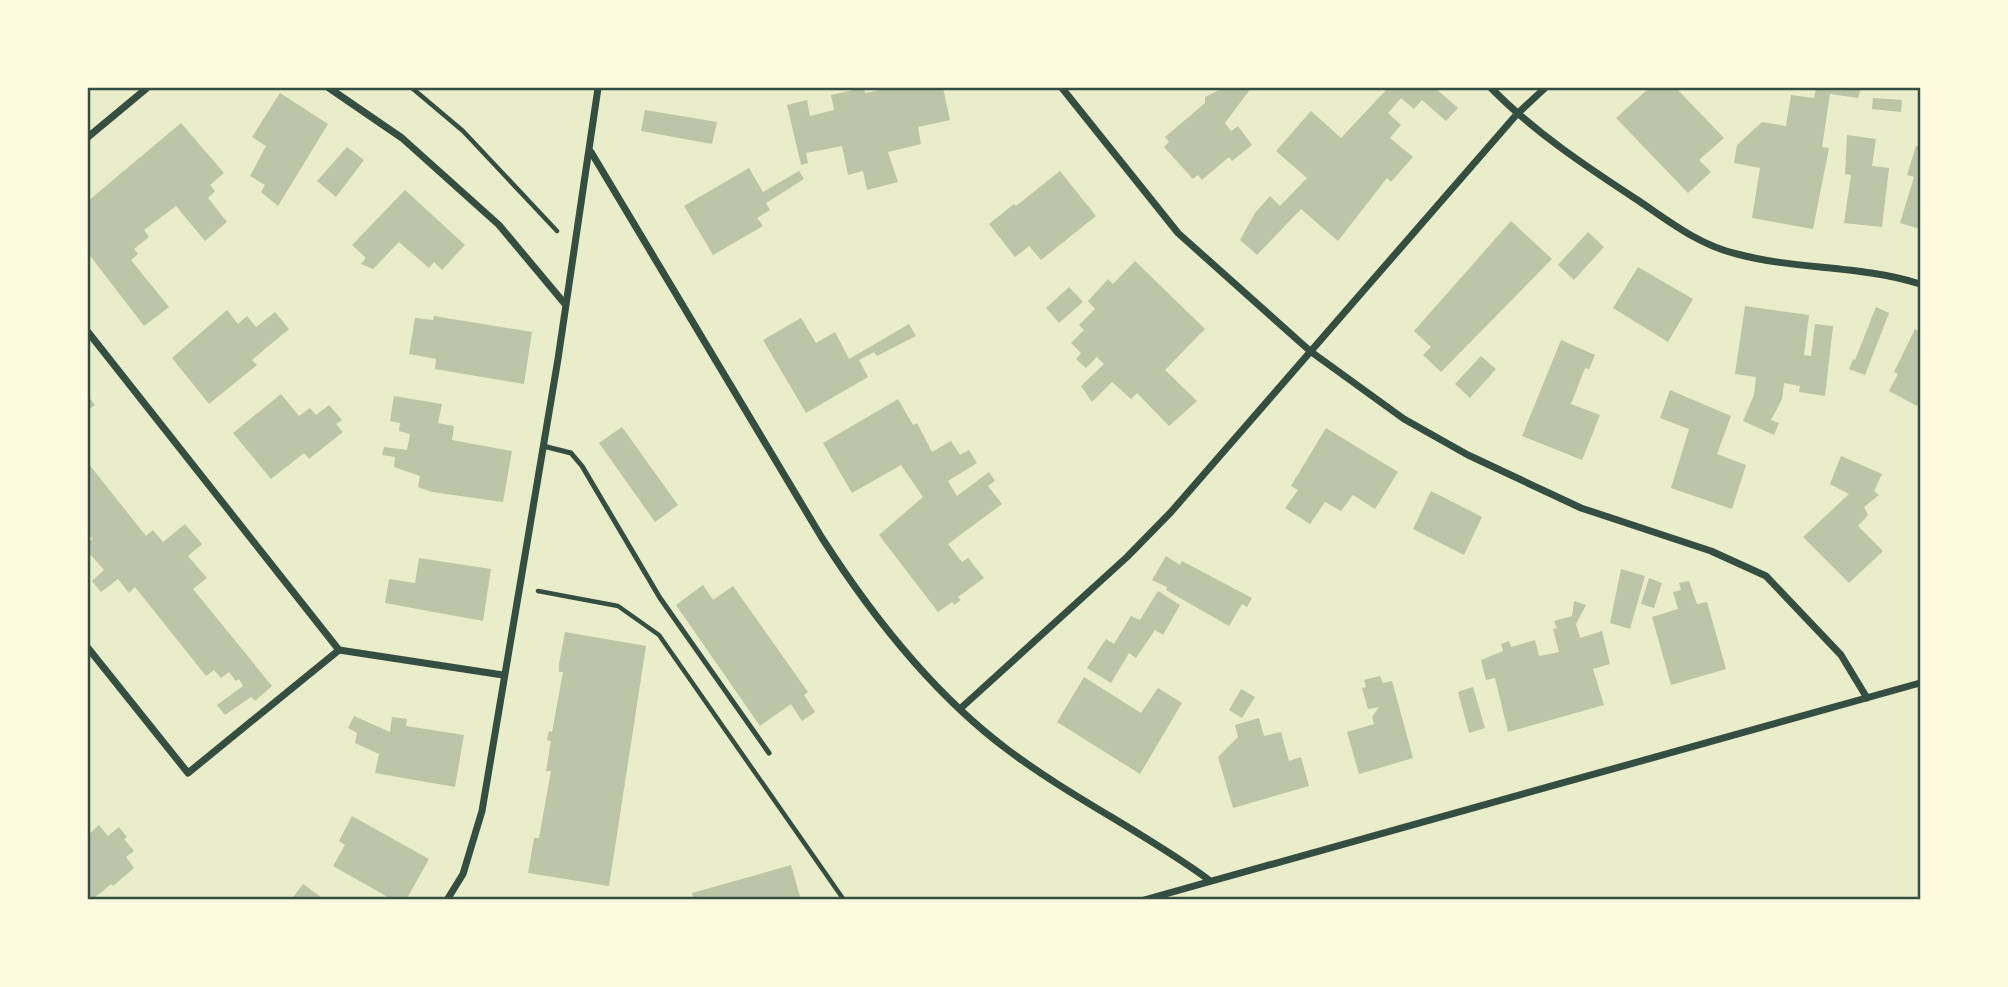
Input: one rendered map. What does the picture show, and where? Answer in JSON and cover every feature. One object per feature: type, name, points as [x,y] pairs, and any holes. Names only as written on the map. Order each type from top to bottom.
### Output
[{"type":"street","points":[[88,137],[147,88]]},
{"type":"street","points":[[329,88],[402,138],[499,225],[565,304]]},
{"type":"street","points":[[447,900],[463,874],[482,811],[591,152],[598,88]]},
{"type":"street","points":[[1062,88],[1178,233],[1310,351],[1404,419],[1468,454],[1581,508],[1711,551],[1766,576],[1841,655],[1867,698]]},
{"type":"street","points":[[1491,88],[1517,114],[1600,176],[1702,243],[1774,262],[1831,266],[1895,276],[1920,284]]},
{"type":"street","points":[[961,708],[1136,548],[1269,402],[1310,351],[1517,114],[1545,88]]},
{"type":"street","points":[[591,152],[854,589],[928,676],[1006,749],[1074,795],[1162,846],[1209,880]]},
{"type":"street","points":[[88,331],[339,650],[503,676]]},
{"type":"street","points":[[88,648],[188,773],[339,650]]},
{"type":"street","points":[[1144,900],[1920,683]]},
{"type":"lane","points":[[542,446],[571,453],[582,466],[660,598],[769,753]]},
{"type":"path","points":[[412,88],[463,131],[573,250]]},
{"type":"path","points":[[519,588],[618,606],[659,635],[844,900]]},
{"type":"building","points":[[862,88],[866,93],[888,88],[943,88],[950,120],[918,127],[921,144],[888,152],[898,182],[867,190],[863,171],[848,175],[842,146],[806,153],[808,163],[801,165],[787,105],[807,100],[810,116],[834,110],[831,95]]},
{"type":"building","points":[[1223,88],[1251,88],[1225,123],[1231,131],[1238,126],[1252,145],[1232,161],[1229,157],[1202,180],[1198,175],[1193,179],[1164,147],[1169,142],[1165,137],[1205,103],[1205,97]]},
{"type":"building","points":[[1388,88],[1435,88],[1458,108],[1446,121],[1422,100],[1414,109],[1401,98],[1388,113],[1401,125],[1390,138],[1413,157],[1391,182],[1387,178],[1338,241],[1301,209],[1257,255],[1240,240],[1255,213],[1270,196],[1280,206],[1307,178],[1276,151],[1311,111],[1341,138]]},
{"type":"building","points":[[1649,88],[1676,88],[1724,138],[1699,160],[1711,172],[1688,193],[1616,118]]},
{"type":"building","points":[[1816,88],[1861,88],[1858,98],[1830,94],[1822,147],[1829,148],[1813,229],[1752,218],[1760,168],[1734,163],[1737,145],[1762,122],[1786,126],[1791,95],[1814,98]]},
{"type":"building","points":[[280,93],[328,124],[278,206],[261,192],[265,185],[250,176],[266,146],[252,137]]},
{"type":"building","points":[[1873,98],[1902,100],[1901,112],[1872,109]]},
{"type":"building","points":[[645,110],[717,122],[712,144],[641,131]]},
{"type":"building","points":[[181,123],[224,173],[210,185],[215,191],[208,198],[227,222],[205,241],[176,206],[144,230],[149,237],[134,249],[138,254],[131,260],[169,307],[144,326],[88,253],[88,201]]},
{"type":"building","points":[[1847,135],[1876,139],[1872,166],[1889,168],[1882,227],[1844,223],[1851,175],[1845,174]]},
{"type":"building","points":[[1916,146],[1920,146],[1920,229],[1900,223],[1914,177],[1907,175]]},
{"type":"building","points":[[347,147],[364,160],[336,197],[317,181]]},
{"type":"building","points":[[749,168],[763,192],[799,171],[804,179],[766,203],[770,210],[757,218],[763,226],[713,255],[684,206]]},
{"type":"building","points":[[1060,171],[1096,216],[1041,260],[1029,246],[1015,257],[989,224]]},
{"type":"building","points":[[405,190],[465,245],[442,270],[434,262],[429,268],[399,242],[373,269],[361,264],[366,258],[352,245]]},
{"type":"building","points":[[1511,221],[1552,259],[1441,372],[1423,355],[1431,347],[1414,331]]},
{"type":"building","points":[[1588,232],[1604,247],[1574,280],[1558,265]]},
{"type":"building","points":[[1135,261],[1205,329],[1165,370],[1197,401],[1169,426],[1137,393],[1131,399],[1112,382],[1092,402],[1081,386],[1104,364],[1097,357],[1086,368],[1076,359],[1081,353],[1071,343],[1084,330],[1079,325],[1095,309],[1088,301],[1108,279],[1113,284]]},
{"type":"building","points":[[1638,267],[1693,299],[1668,342],[1613,308]]},
{"type":"building","points":[[1069,287],[1083,302],[1059,323],[1046,308]]},
{"type":"building","points":[[1745,306],[1809,315],[1804,355],[1811,356],[1815,324],[1833,326],[1825,396],[1799,392],[1800,386],[1784,383],[1782,399],[1771,420],[1779,423],[1774,435],[1743,421],[1754,395],[1756,377],[1735,374]]},
{"type":"building","points":[[1876,307],[1889,313],[1865,375],[1849,369]]},
{"type":"building","points":[[227,310],[238,324],[247,316],[256,327],[275,312],[289,329],[252,360],[257,365],[209,404],[172,358]]},
{"type":"building","points":[[434,316],[532,332],[524,384],[435,369],[436,359],[409,354],[415,318],[433,320]]},
{"type":"building","points":[[801,318],[816,343],[835,332],[849,359],[909,324],[916,336],[877,356],[874,352],[859,360],[868,377],[806,413],[763,340]]},
{"type":"building","points":[[1915,329],[1920,332],[1920,402],[1917,406],[1889,391],[1898,374],[1894,372]]},
{"type":"building","points":[[1561,340],[1595,355],[1589,369],[1585,368],[1571,404],[1600,415],[1582,460],[1522,436]]},
{"type":"building","points":[[1481,356],[1496,369],[1470,398],[1455,384]]},
{"type":"building","points":[[1670,390],[1731,416],[1717,454],[1746,465],[1732,509],[1671,488],[1689,429],[1660,418]]},
{"type":"building","points":[[281,394],[299,416],[310,408],[316,415],[329,405],[342,420],[336,424],[343,432],[309,459],[304,453],[271,479],[233,433]]},
{"type":"building","points":[[88,396],[95,405],[88,410]]},
{"type":"building","points":[[394,396],[442,404],[438,423],[454,426],[452,440],[512,451],[503,502],[432,492],[418,487],[420,476],[394,467],[395,457],[382,455],[384,447],[407,450],[410,434],[399,431],[400,423],[390,421]]},
{"type":"building","points":[[898,399],[913,425],[917,423],[932,452],[951,441],[960,455],[969,450],[977,463],[948,481],[957,496],[989,472],[995,481],[988,486],[1002,504],[948,544],[962,562],[968,558],[984,578],[958,597],[961,600],[954,605],[952,602],[938,612],[879,535],[923,497],[901,465],[852,493],[823,443]]},
{"type":"building","points":[[622,427],[678,505],[655,522],[599,443]]},
{"type":"building","points":[[1326,428],[1398,472],[1375,509],[1353,495],[1341,511],[1325,502],[1310,524],[1285,508],[1298,490],[1291,486]]},
{"type":"building","points":[[1841,456],[1882,474],[1874,491],[1879,495],[1864,507],[1868,515],[1858,526],[1883,551],[1849,583],[1803,537],[1849,494],[1830,484]]},
{"type":"building","points":[[88,463],[146,536],[153,530],[163,542],[185,524],[202,544],[188,556],[207,578],[193,589],[272,686],[255,701],[251,697],[225,715],[217,705],[243,686],[239,679],[236,681],[229,672],[221,678],[214,670],[206,676],[135,587],[129,593],[118,579],[101,592],[92,581],[104,570],[88,552],[88,543],[92,539],[88,531]]},
{"type":"building","points":[[1431,491],[1482,517],[1464,555],[1413,529]]},
{"type":"building","points":[[1166,556],[1180,565],[1182,561],[1252,598],[1247,607],[1242,604],[1229,626],[1166,590],[1167,587],[1152,580]]},
{"type":"building","points":[[419,558],[491,569],[483,621],[385,603],[389,579],[415,583]]},
{"type":"building","points":[[1621,569],[1645,576],[1630,629],[1610,623]]},
{"type":"building","points":[[1649,578],[1662,583],[1654,608],[1641,604]]},
{"type":"building","points":[[1689,581],[1697,604],[1707,602],[1726,669],[1671,685],[1652,617],[1678,609],[1673,592],[1681,590],[1679,583]]},
{"type":"building","points":[[703,585],[713,600],[733,586],[808,692],[804,695],[815,712],[802,721],[791,704],[760,726],[676,605]]},
{"type":"building","points":[[1158,591],[1180,605],[1163,635],[1155,630],[1136,658],[1129,653],[1111,683],[1087,668],[1106,639],[1114,644],[1131,616],[1140,620]]},
{"type":"building","points":[[1574,601],[1586,605],[1576,624],[1580,638],[1602,631],[1610,664],[1593,669],[1604,705],[1508,732],[1495,678],[1486,680],[1481,660],[1503,651],[1501,644],[1509,641],[1511,647],[1535,640],[1539,656],[1559,652],[1553,629],[1557,628],[1554,621],[1572,616]]},
{"type":"building","points":[[565,632],[646,646],[609,886],[528,873],[534,838],[539,838],[551,771],[546,771],[551,741],[547,740],[549,731],[552,732],[563,672],[559,672],[559,664]]},
{"type":"building","points":[[1380,676],[1383,683],[1392,681],[1413,758],[1359,774],[1347,732],[1374,724],[1372,717],[1379,707],[1368,709],[1362,688],[1366,687],[1364,680]]},
{"type":"building","points":[[1084,677],[1141,713],[1158,688],[1182,703],[1140,774],[1057,722]]},
{"type":"building","points":[[1473,687],[1485,728],[1469,733],[1458,692]]},
{"type":"building","points":[[1241,689],[1255,697],[1242,718],[1229,710]]},
{"type":"building","points":[[354,716],[390,732],[392,717],[407,719],[406,726],[464,735],[455,787],[375,773],[379,754],[355,743],[357,733],[348,728]]},
{"type":"building","points":[[1259,718],[1264,736],[1281,732],[1289,761],[1301,757],[1309,786],[1233,808],[1218,757],[1238,737],[1235,725]]},
{"type":"building","points":[[352,816],[429,859],[406,900],[393,900],[333,866],[345,845],[339,841]]},
{"type":"building","points":[[99,825],[108,836],[119,827],[127,837],[124,839],[134,851],[126,857],[134,868],[113,886],[111,884],[92,900],[88,900],[88,835]]},
{"type":"building","points":[[791,865],[801,900],[687,900],[693,897],[692,893]]},
{"type":"building","points":[[303,884],[325,900],[291,900]]}]
